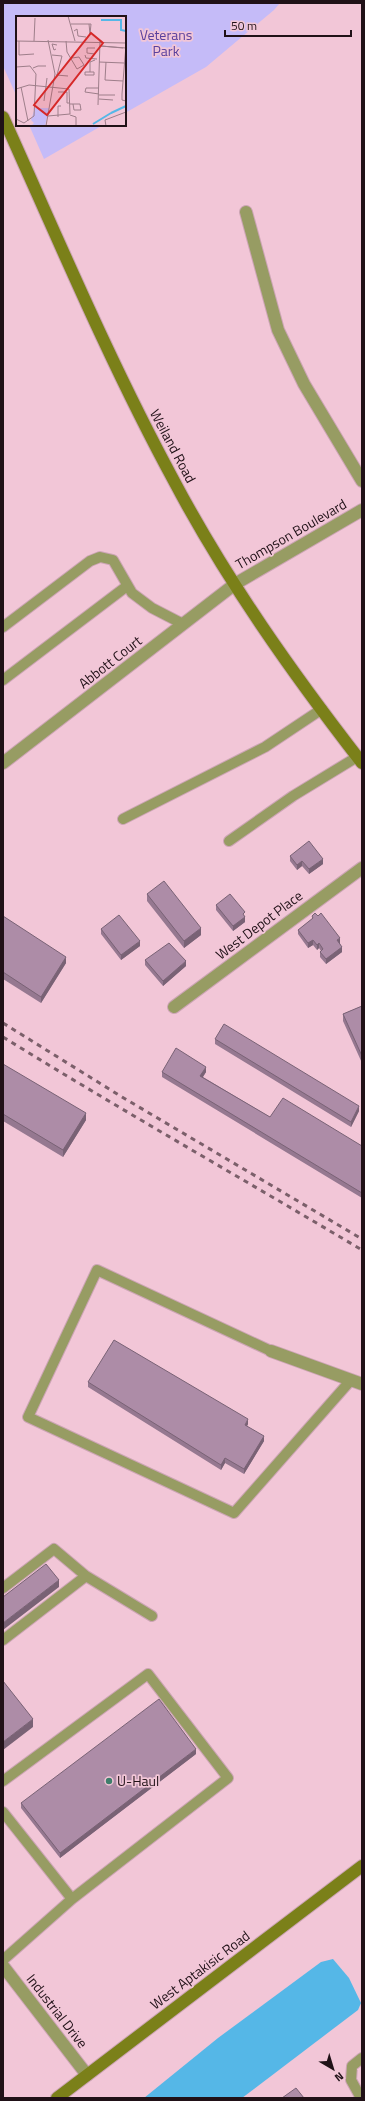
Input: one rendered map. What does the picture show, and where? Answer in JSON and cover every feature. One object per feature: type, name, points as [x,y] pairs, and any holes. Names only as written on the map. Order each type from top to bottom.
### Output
[{"type":"main road","name":"Weiland Road","points":[[3,117],[111,358],[174,482],[235,584],[281,654],[360,760]]},
{"type":"main road","name":"West Aptakisic Road","points":[[57,2098],[362,1866]]},
{"type":"street","points":[[246,212],[278,330],[304,384],[362,482]]},
{"type":"street","name":"Thompson Boulevard","points":[[235,584],[362,510]]},
{"type":"street","name":"Abbott Court","points":[[3,763],[235,584]]},
{"type":"street","name":"West Depot Place","points":[[174,1007],[362,868]]},
{"type":"street","points":[[271,1351],[356,1382]]},
{"type":"street","name":"Industrial Drive","points":[[3,1966],[87,2075]]},
{"type":"lane","points":[[3,627],[90,561],[100,557],[113,560],[132,594],[152,608],[182,624]]},
{"type":"lane","points":[[3,680],[127,586]]},
{"type":"lane","points":[[123,819],[265,747],[322,710]]},
{"type":"lane","points":[[229,841],[294,796],[360,760]]},
{"type":"lane","points":[[271,1351],[98,1270],[28,1417],[234,1513],[356,1382]]},
{"type":"lane","points":[[3,1588],[54,1549],[86,1576],[152,1616]]},
{"type":"lane","points":[[3,1640],[86,1576]]},
{"type":"lane","points":[[3,1781],[148,1674],[228,1778],[72,1899],[3,1960]]},
{"type":"lane","points":[[3,1812],[72,1899]]},
{"type":"lane","points":[[361,2098],[351,2080],[352,2066],[362,2058]]},
{"type":"green space","name":"Veterans Park","points":[[3,3],[280,3],[274,10],[206,67],[126,112],[126,16],[16,16],[16,95],[3,66]]},
{"type":"green space","points":[[29,126],[101,126],[44,159]]},
{"type":"water","points":[[333,1959],[349,1978],[361,2003],[358,2010],[242,2098],[144,2098],[218,2038],[321,1962]]},
{"type":"building","points":[[309,841],[323,859],[309,869],[302,861],[297,865],[290,856]]},
{"type":"building","points":[[164,881],[201,928],[184,941],[147,894]]},
{"type":"building","points":[[230,894],[245,912],[243,914],[245,917],[233,926],[216,905]]},
{"type":"building","points":[[315,913],[318,916],[321,913],[340,938],[337,940],[342,947],[326,959],[320,952],[323,949],[319,943],[317,945],[313,940],[308,943],[298,930],[313,918],[312,916]]},
{"type":"building","points":[[119,915],[140,941],[121,955],[101,929]]},
{"type":"building","points":[[3,916],[66,957],[41,997],[3,972]]},
{"type":"building","points":[[169,943],[186,961],[163,981],[145,960]]},
{"type":"building","points":[[362,1006],[362,1056],[343,1014]]},
{"type":"building","points":[[224,1024],[359,1106],[351,1122],[215,1039]]},
{"type":"building","points":[[176,1048],[206,1067],[200,1076],[270,1117],[283,1098],[362,1146],[362,1193],[162,1072]]},
{"type":"building","points":[[3,1064],[86,1113],[63,1150],[3,1114]]},
{"type":"building","points":[[114,1340],[248,1419],[245,1425],[264,1436],[244,1469],[225,1458],[221,1465],[88,1382]]},
{"type":"building","points":[[46,1564],[59,1580],[3,1623],[3,1597]]},
{"type":"building","points":[[3,1681],[33,1719],[3,1742]]},
{"type":"building","name":"U-Haul","points":[[159,1699],[196,1749],[60,1853],[21,1803]]},
{"type":"building","points":[[296,2088],[304,2098],[282,2098]]},
{"type":"railway","points":[[3,1023],[122,1097],[362,1239]]},
{"type":"railway","points":[[3,1037],[137,1118],[362,1250]]},
{"type":"place","name":"U-Haul","points":[[109,1781]]}]
